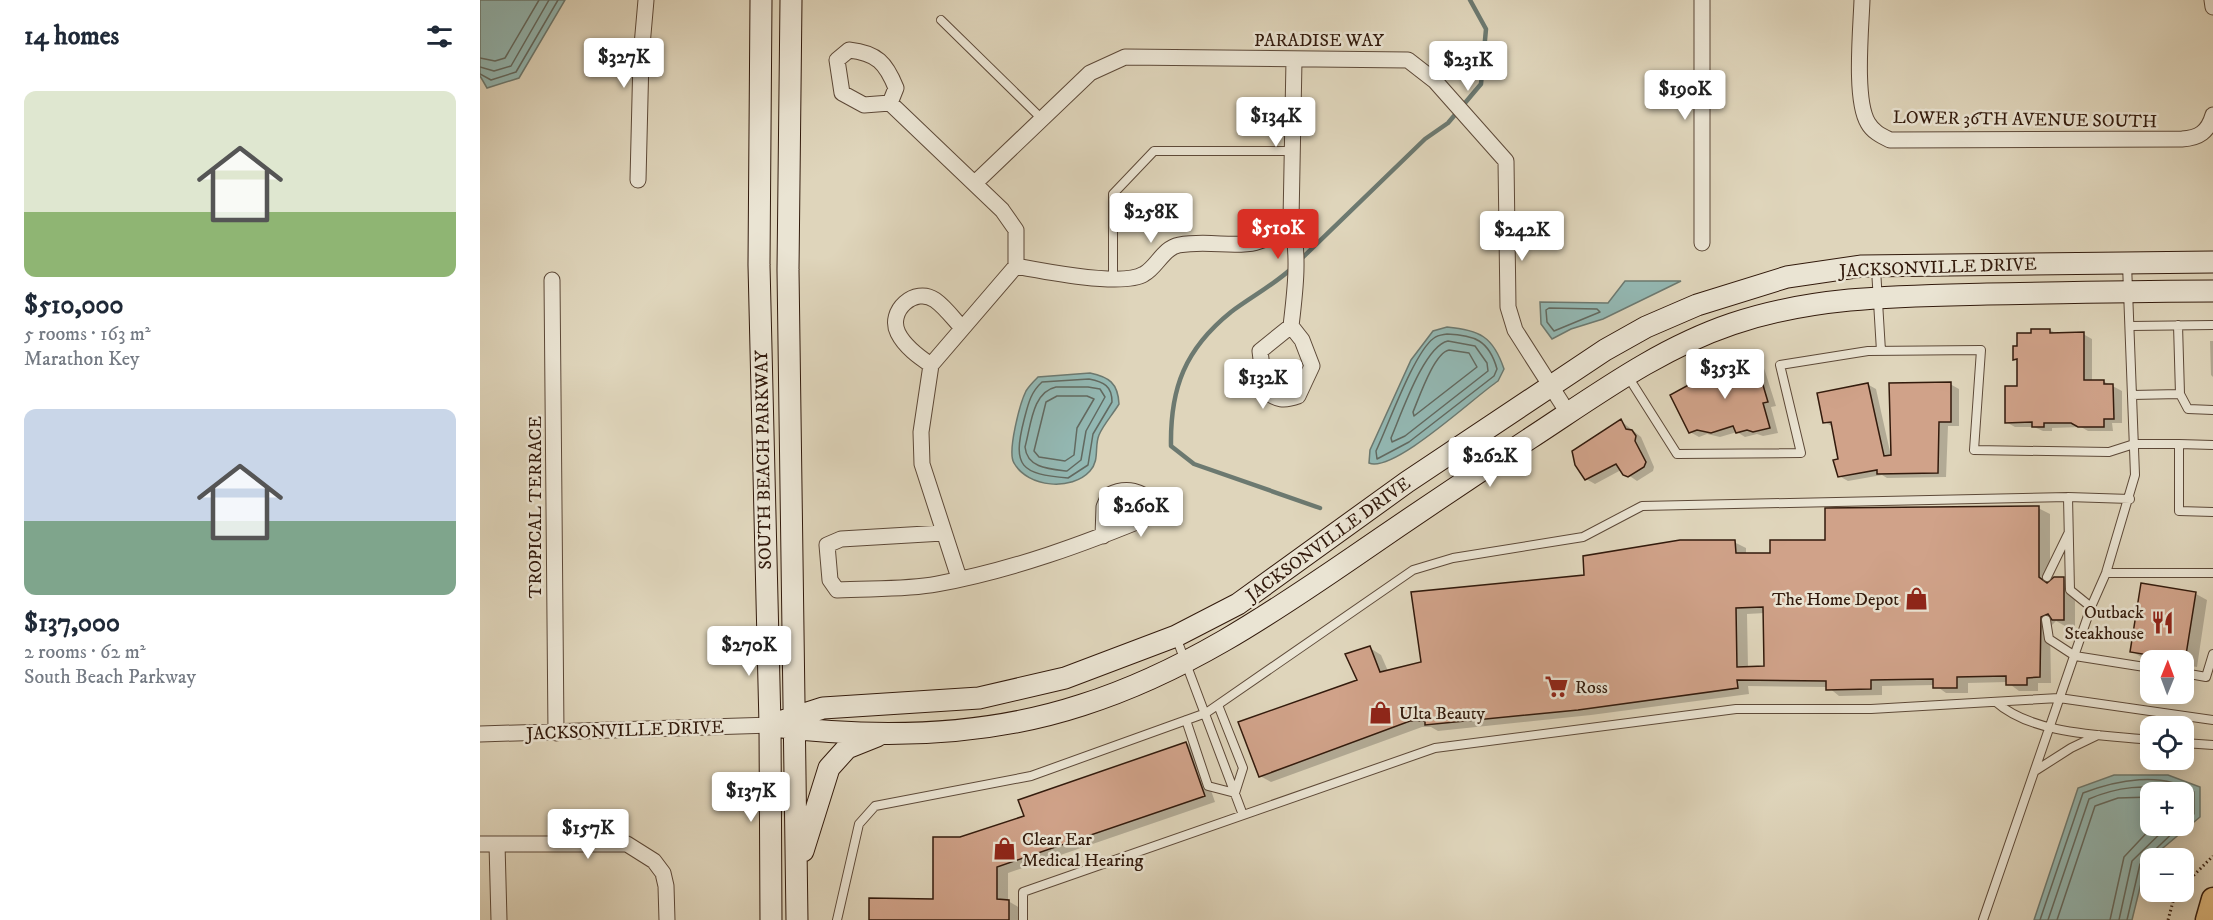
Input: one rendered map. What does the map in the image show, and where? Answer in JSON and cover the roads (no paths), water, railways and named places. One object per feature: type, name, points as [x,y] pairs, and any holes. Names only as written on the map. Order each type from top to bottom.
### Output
[{"type":"main road","points":[[2207,920],[2213,899]]},
{"type":"street","points":[[638,180],[641,57],[646,0]]},
{"type":"street","name":"SOUTH BEACH PARKWAY","points":[[761,0],[759,265],[770,725],[771,920]]},
{"type":"street","name":"SOUTH BEACH PARKWAY","points":[[791,0],[788,270],[797,920]]},
{"type":"street","points":[[1702,0],[1702,243]]},
{"type":"street","name":"LOWER 36TH AVENUE SOUTH","points":[[1862,0],[1860,50],[1862,109],[1868,124],[1877,134],[1890,140],[2195,138],[2209,136],[2213,115]]},
{"type":"street","points":[[2212,0],[2213,7]]},
{"type":"street","name":"PARADISE WAY","points":[[975,183],[1090,73],[1125,57],[1408,60],[1435,81],[1506,161],[1508,307],[1515,330],[1568,413]]},
{"type":"street","points":[[1291,326],[1260,351],[1265,391],[1274,397],[1286,400],[1298,396],[1312,366],[1302,340],[1291,326],[1295,286],[1292,226],[1294,60]]},
{"type":"street","points":[[890,103],[1002,210],[1016,230],[1016,266],[961,327],[931,365],[920,451],[943,533],[959,578]]},
{"type":"street","points":[[1016,266],[1049,273],[1131,279],[1145,274],[1172,246],[1191,243],[1264,242],[1292,226]]},
{"type":"street","name":"JACKSONVILLE DRIVE","points":[[795,722],[823,708],[979,698],[1065,678],[1176,636],[1238,604],[1407,482],[1616,344],[1697,304],[1787,277],[1875,266],[2213,262]]},
{"type":"street","name":"TROPICAL TERRACE","points":[[552,280],[556,733]]},
{"type":"street","name":"JACKSONVILLE DRIVE","points":[[480,734],[770,725],[795,722],[888,732],[927,733],[998,725],[1082,706],[1186,662],[1282,608],[1444,495],[1626,375],[1671,349],[1734,323],[1818,304],[1879,296],[2213,291]]},
{"type":"street","points":[[931,365],[914,353],[897,332],[896,318],[899,310],[913,297],[924,296],[934,299],[961,327]]},
{"type":"street","points":[[943,533],[841,539],[827,545],[830,580],[837,590],[937,584],[1031,562],[1103,536]]},
{"type":"street","points":[[797,869],[830,768],[847,748],[888,732]]},
{"type":"street","points":[[480,844],[627,844],[654,861],[663,873],[666,886],[667,920]]},
{"type":"street","points":[[497,844],[499,920]]},
{"type":"lane","points":[[941,20],[1042,119]]},
{"type":"lane","points":[[1113,278],[1113,194],[1154,151],[1292,151]]},
{"type":"lane","points":[[1983,920],[2130,499],[2135,476],[2127,262]]},
{"type":"lane","points":[[1875,266],[1879,296],[1881,351]]},
{"type":"lane","points":[[2178,325],[2180,394],[2188,408],[2213,410]]},
{"type":"lane","points":[[2131,326],[2213,325]]},
{"type":"lane","points":[[1626,375],[1677,454],[1802,453],[1780,365],[1881,351],[1981,350],[1974,450],[2109,452],[2134,444],[2213,445]]},
{"type":"lane","points":[[2132,395],[2180,394]]},
{"type":"lane","points":[[2179,444],[2179,511],[2213,512]]},
{"type":"lane","points":[[837,920],[859,824],[875,806],[1031,776],[1206,713],[1413,570],[1453,558],[1583,537],[1642,506],[2068,497],[2130,499]]},
{"type":"lane","points":[[2068,497],[2070,590],[2091,607]]},
{"type":"lane","points":[[2047,577],[2068,532]]},
{"type":"lane","points":[[2106,573],[2213,573]]},
{"type":"lane","points":[[2046,620],[2049,639],[2074,656],[2140,666]]},
{"type":"lane","points":[[1176,636],[1243,815]]},
{"type":"lane","points":[[2194,675],[2206,677],[2213,654]]},
{"type":"lane","points":[[1023,920],[1023,892],[1434,748],[1736,709],[1870,709],[2059,698],[2213,720]]},
{"type":"lane","points":[[1996,702],[2006,711],[2026,720],[2049,726],[2098,735],[2140,739]]},
{"type":"lane","points":[[1218,705],[1243,768],[1235,793]]},
{"type":"lane","points":[[1186,720],[1208,786],[1235,793]]},
{"type":"lane","points":[[2035,771],[2071,748],[2098,735]]},
{"type":"lane","points":[[2194,743],[2213,745]]},
{"type":"water","points":[[480,0],[565,0],[519,78],[487,88],[480,76]]},
{"type":"water","points":[[1625,281],[1681,281],[1603,319],[1571,329],[1552,339],[1541,324],[1540,302],[1608,303]]},
{"type":"water","points":[[1447,327],[1468,330],[1490,342],[1504,369],[1498,381],[1414,446],[1381,463],[1369,463],[1370,450],[1411,360],[1433,331]]},
{"type":"water","points":[[1090,373],[1111,382],[1117,391],[1119,404],[1099,435],[1093,467],[1082,477],[1062,484],[1039,482],[1029,478],[1014,463],[1012,457],[1015,427],[1026,391],[1038,377]]},
{"type":"water","points":[[2114,775],[2168,775],[2187,782],[2140,782],[2140,836],[2177,836],[2163,848],[2140,848],[2140,887],[2132,920],[2034,920],[2078,788]]},
{"type":"water","points":[[2194,785],[2200,787],[2200,817],[2194,822]]},
{"type":"waterway","points":[[1299,261],[1425,139],[1448,123],[1481,84],[1486,29],[1470,0]]},
{"type":"waterway","points":[[1291,269],[1231,312],[1202,340],[1183,371],[1177,388],[1171,425],[1171,446],[1194,464],[1320,508]]},
{"type":"place","name":"The Home Depot","points":[[1917,599]]},
{"type":"place","name":"Outback Steakhouse","points":[[2162,622]]},
{"type":"place","name":"Ross","points":[[1557,687]]},
{"type":"place","name":"Ulta Beauty","points":[[1381,713]]},
{"type":"place","name":"Clear Ear Medical Hearing","points":[[1004,849]]}]
